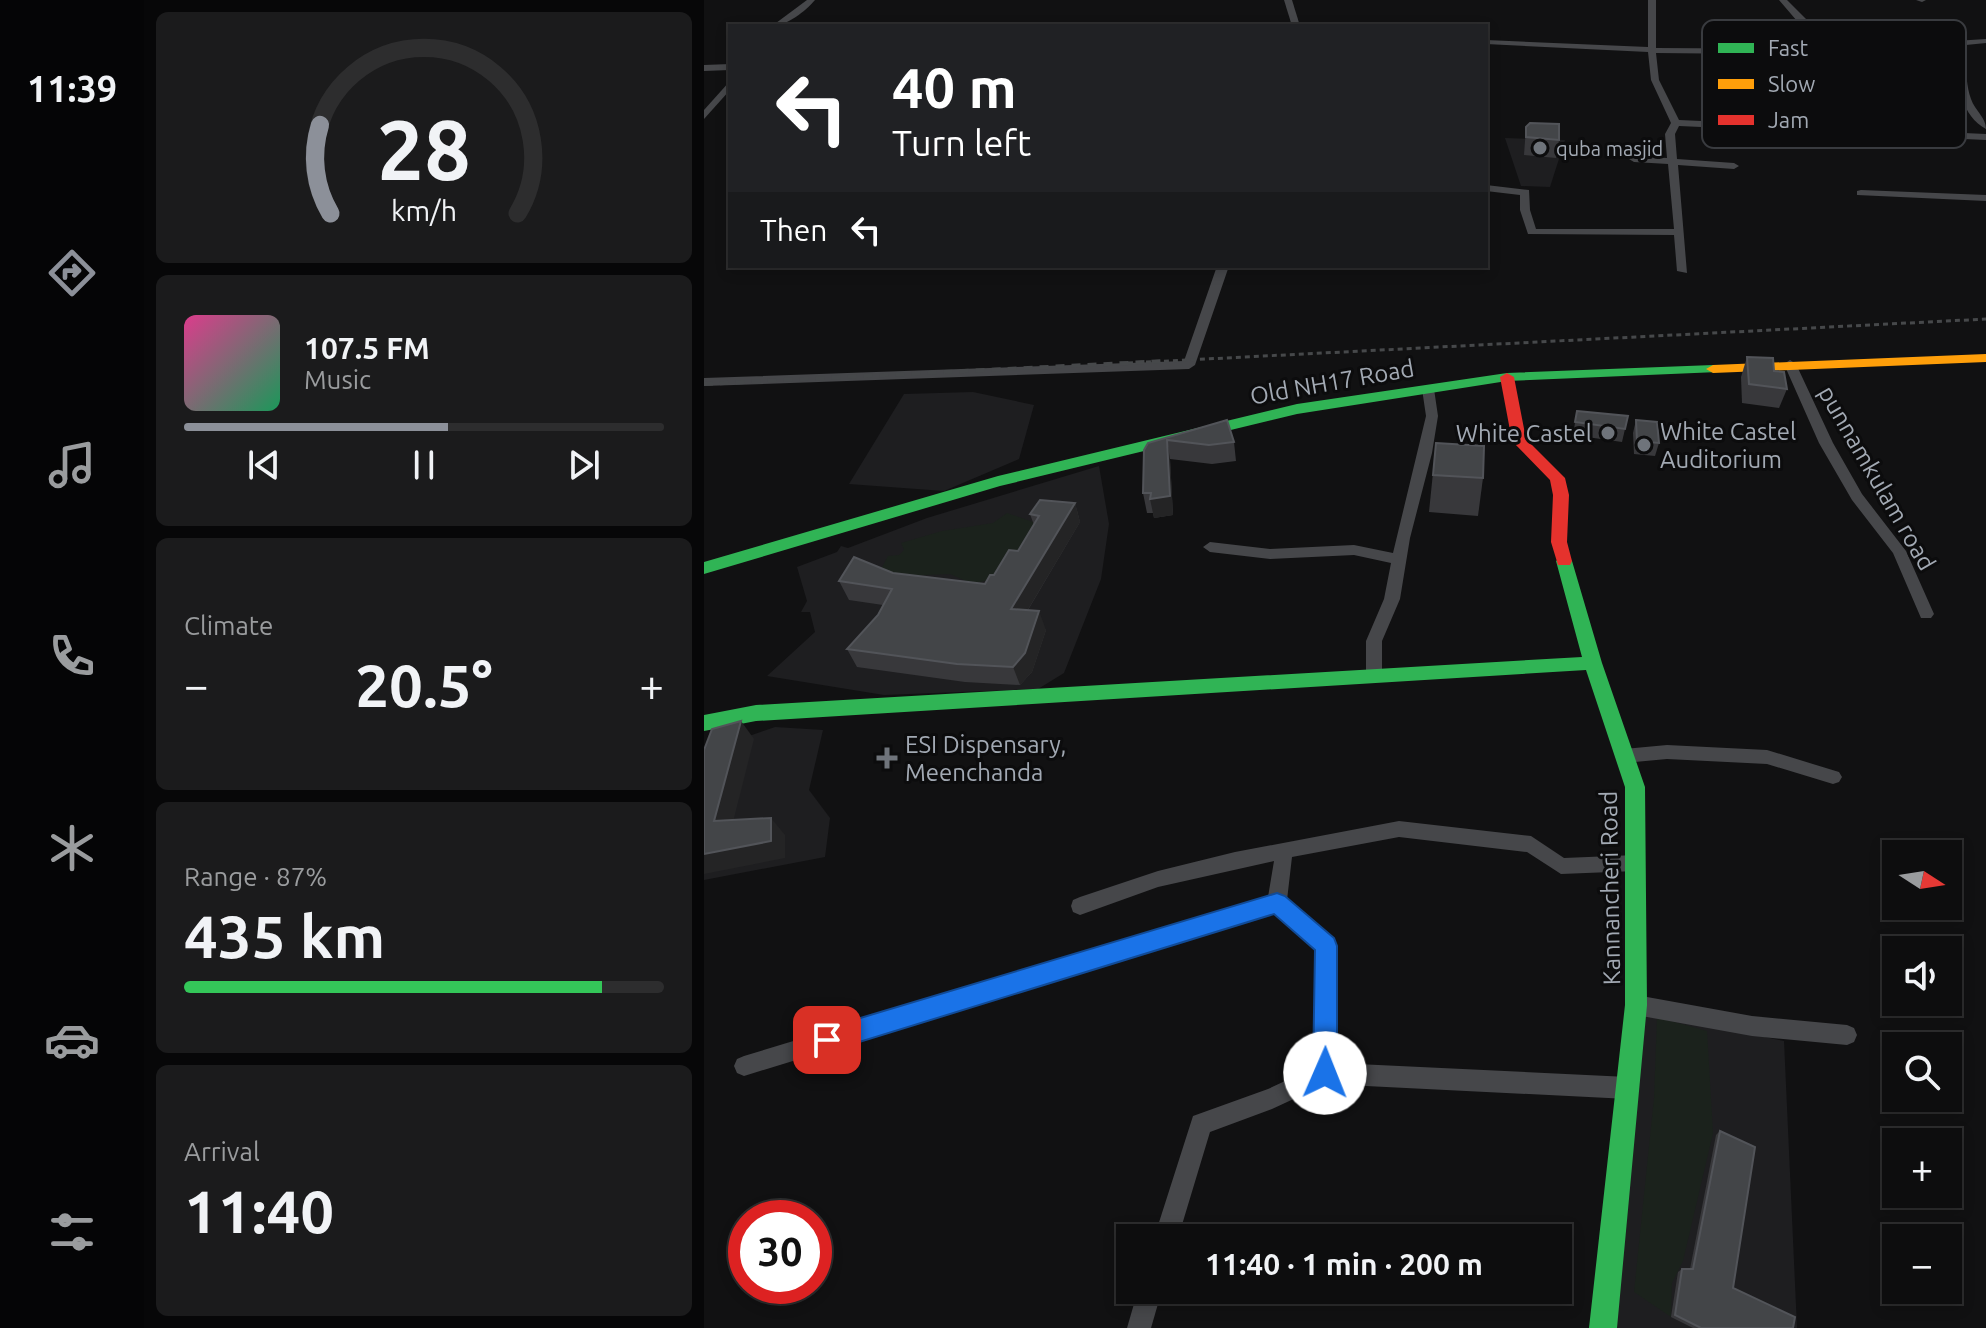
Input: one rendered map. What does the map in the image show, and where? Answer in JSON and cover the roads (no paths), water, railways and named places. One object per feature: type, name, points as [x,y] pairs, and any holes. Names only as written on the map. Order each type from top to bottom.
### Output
[{"type":"street","points":[[777,24],[784,15],[805,9],[811,0]]},
{"type":"street","points":[[1288,0],[1295,24]]},
{"type":"street","points":[[1652,0],[1655,80],[1676,123]]},
{"type":"street","points":[[1783,0],[1802,20]]},
{"type":"street","points":[[1966,43],[1986,41]]},
{"type":"street","points":[[1488,42],[1702,51]]},
{"type":"street","points":[[704,68],[728,67]]},
{"type":"street","points":[[704,116],[728,86]]},
{"type":"street","points":[[1966,100],[1986,126]]},
{"type":"street","points":[[1676,123],[1702,124]]},
{"type":"street","points":[[1676,123],[1670,134],[1683,271]]},
{"type":"street","points":[[1966,136],[1986,137]]},
{"type":"street","points":[[1634,159],[1734,166]]},
{"type":"street","points":[[1488,188],[1525,192],[1525,210],[1532,232],[1679,232]]},
{"type":"street","points":[[1861,193],[1986,198]]},
{"type":"street","points":[[704,382],[1189,365],[1222,268]]},
{"type":"street","name":"Old NH17 Road","points":[[704,568],[1013,477],[1297,409],[1507,377],[1986,358]]},
{"type":"street","name":"punnamkulam road","points":[[1790,364],[1826,443],[1849,483],[1899,551],[1926,614]]},
{"type":"street","name":"Kannancheri Road","points":[[1507,377],[1519,441],[1557,478],[1561,495],[1559,542],[1593,663],[1635,787],[1636,1005],[1603,1328]]},
{"type":"street","points":[[1374,674],[1374,641],[1392,599],[1432,416],[1428,389]]},
{"type":"street","points":[[1210,547],[1270,554],[1354,550],[1399,559]]},
{"type":"street","points":[[704,723],[756,713],[1593,663]]},
{"type":"street","points":[[1624,756],[1667,752],[1767,757],[1833,777]]},
{"type":"street","points":[[1080,906],[1158,879],[1399,829],[1531,844],[1561,866],[1636,863]]},
{"type":"street","points":[[1277,903],[1284,852]]},
{"type":"street","points":[[744,1066],[1277,903]]},
{"type":"street","points":[[1277,903],[1326,946],[1325,1073]]},
{"type":"street","points":[[1636,1005],[1752,1026],[1847,1035]]},
{"type":"street","points":[[1170,1224],[1201,1124],[1272,1098],[1325,1073],[1628,1088]]},
{"type":"street","points":[[1139,1328],[1146,1304]]},
{"type":"railway","points":[[1167,361],[1986,319]]},
{"type":"railway","points":[[704,384],[1167,361]]},
{"type":"railway","points":[[1128,363],[1167,361]]},
{"type":"place","name":"quba masjid","points":[[1540,148]]},
{"type":"place","name":"White Castel","points":[[1608,433]]},
{"type":"place","name":"White Castel Auditorium","points":[[1644,445]]},
{"type":"place","name":"ESI Dispensary, Meenchanda","points":[[887,758]]}]
